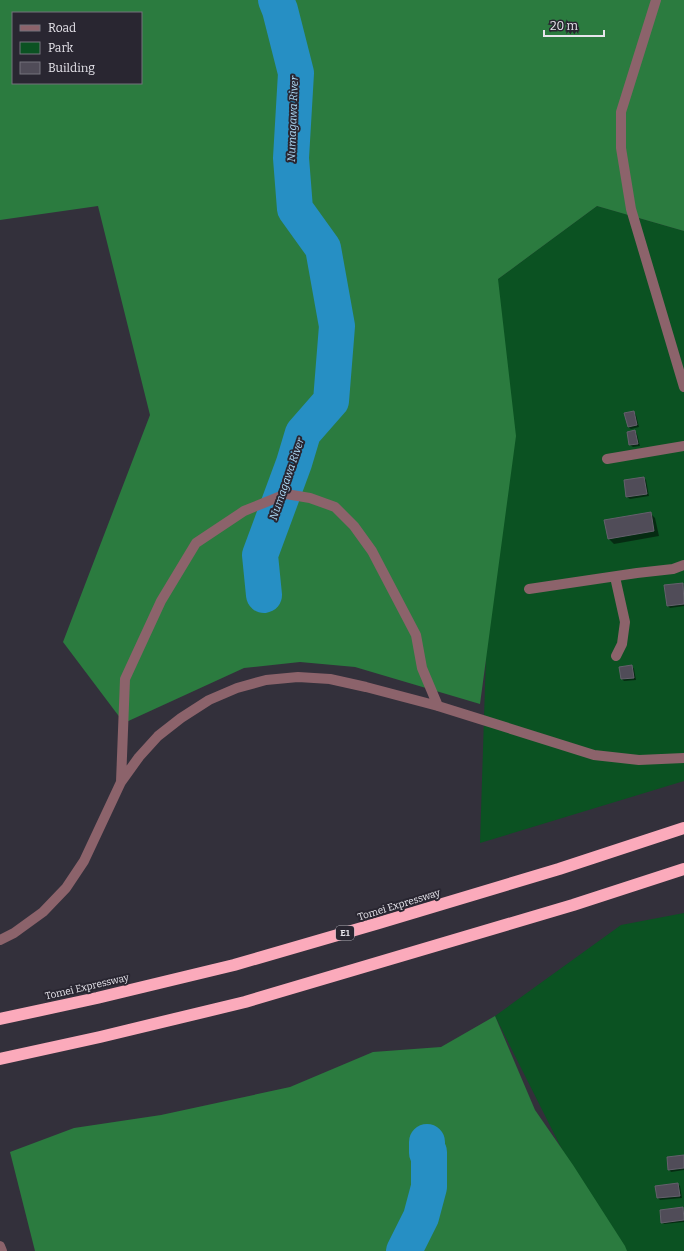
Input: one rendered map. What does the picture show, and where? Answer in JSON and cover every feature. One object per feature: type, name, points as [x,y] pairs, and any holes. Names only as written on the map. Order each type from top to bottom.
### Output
[{"type":"highway","name":"Tomei Expressway","points":[[0,1019],[97,998],[234,965],[559,869],[684,828]]},
{"type":"highway","points":[[0,1059],[100,1037],[245,1002],[573,905],[684,869]]},
{"type":"highway","points":[[0,1011],[97,998]]},
{"type":"street","points":[[656,0],[621,112],[621,148],[631,209],[684,387]]},
{"type":"street","points":[[607,459],[684,446]]},
{"type":"street","points":[[122,782],[125,679],[161,601],[196,543],[244,511],[286,494],[310,498],[336,507],[354,526],[372,551],[416,634],[422,668],[438,706]]},
{"type":"street","points":[[529,589],[673,569],[684,566]]},
{"type":"street","points":[[615,576],[625,622],[622,644],[616,656]]},
{"type":"street","points":[[0,940],[14,933],[42,912],[66,888],[84,861],[122,782],[139,756],[158,736],[181,718],[209,700],[237,688],[266,680],[298,677],[330,679],[438,706],[594,754],[639,760],[684,758]]},
{"type":"street","points":[[0,1246],[2,1251]]},
{"type":"green space","points":[[0,0],[684,0],[684,231],[597,206],[498,279],[516,436],[480,704],[355,667],[300,662],[244,668],[124,723],[63,642],[150,415],[98,206],[0,220]]},
{"type":"green space","points":[[597,206],[684,231],[684,781],[480,843],[498,279]]},
{"type":"green space","points":[[684,913],[684,1251],[613,1251],[495,1016],[621,925]]},
{"type":"green space","points":[[495,1016],[535,1110],[573,1165],[627,1251],[35,1251],[10,1152],[74,1128],[161,1115],[290,1087],[373,1052],[441,1047]]},
{"type":"building","points":[[634,411],[637,425],[628,427],[624,413]]},
{"type":"building","points":[[635,430],[638,444],[629,445],[627,432]]},
{"type":"building","points":[[644,477],[647,494],[626,497],[624,480]]},
{"type":"building","points":[[651,512],[654,531],[608,539],[604,520]]},
{"type":"building","points":[[683,583],[684,604],[667,606],[664,585]]},
{"type":"building","points":[[632,665],[634,678],[621,679],[619,667]]},
{"type":"building","points":[[684,1155],[684,1168],[668,1170],[667,1157]]},
{"type":"building","points":[[678,1183],[680,1196],[657,1198],[655,1186]]},
{"type":"building","points":[[683,1207],[684,1220],[661,1223],[660,1210]]},
{"type":"waterway","name":"Numagawa River","points":[[264,595],[260,555],[294,463],[303,433],[331,401],[337,326],[323,248],[295,209],[291,158],[296,73],[280,10],[276,0]]},
{"type":"waterway","name":"Numagawa River","points":[[404,1251],[421,1217],[429,1187],[429,1152],[427,1153],[427,1142]]}]
